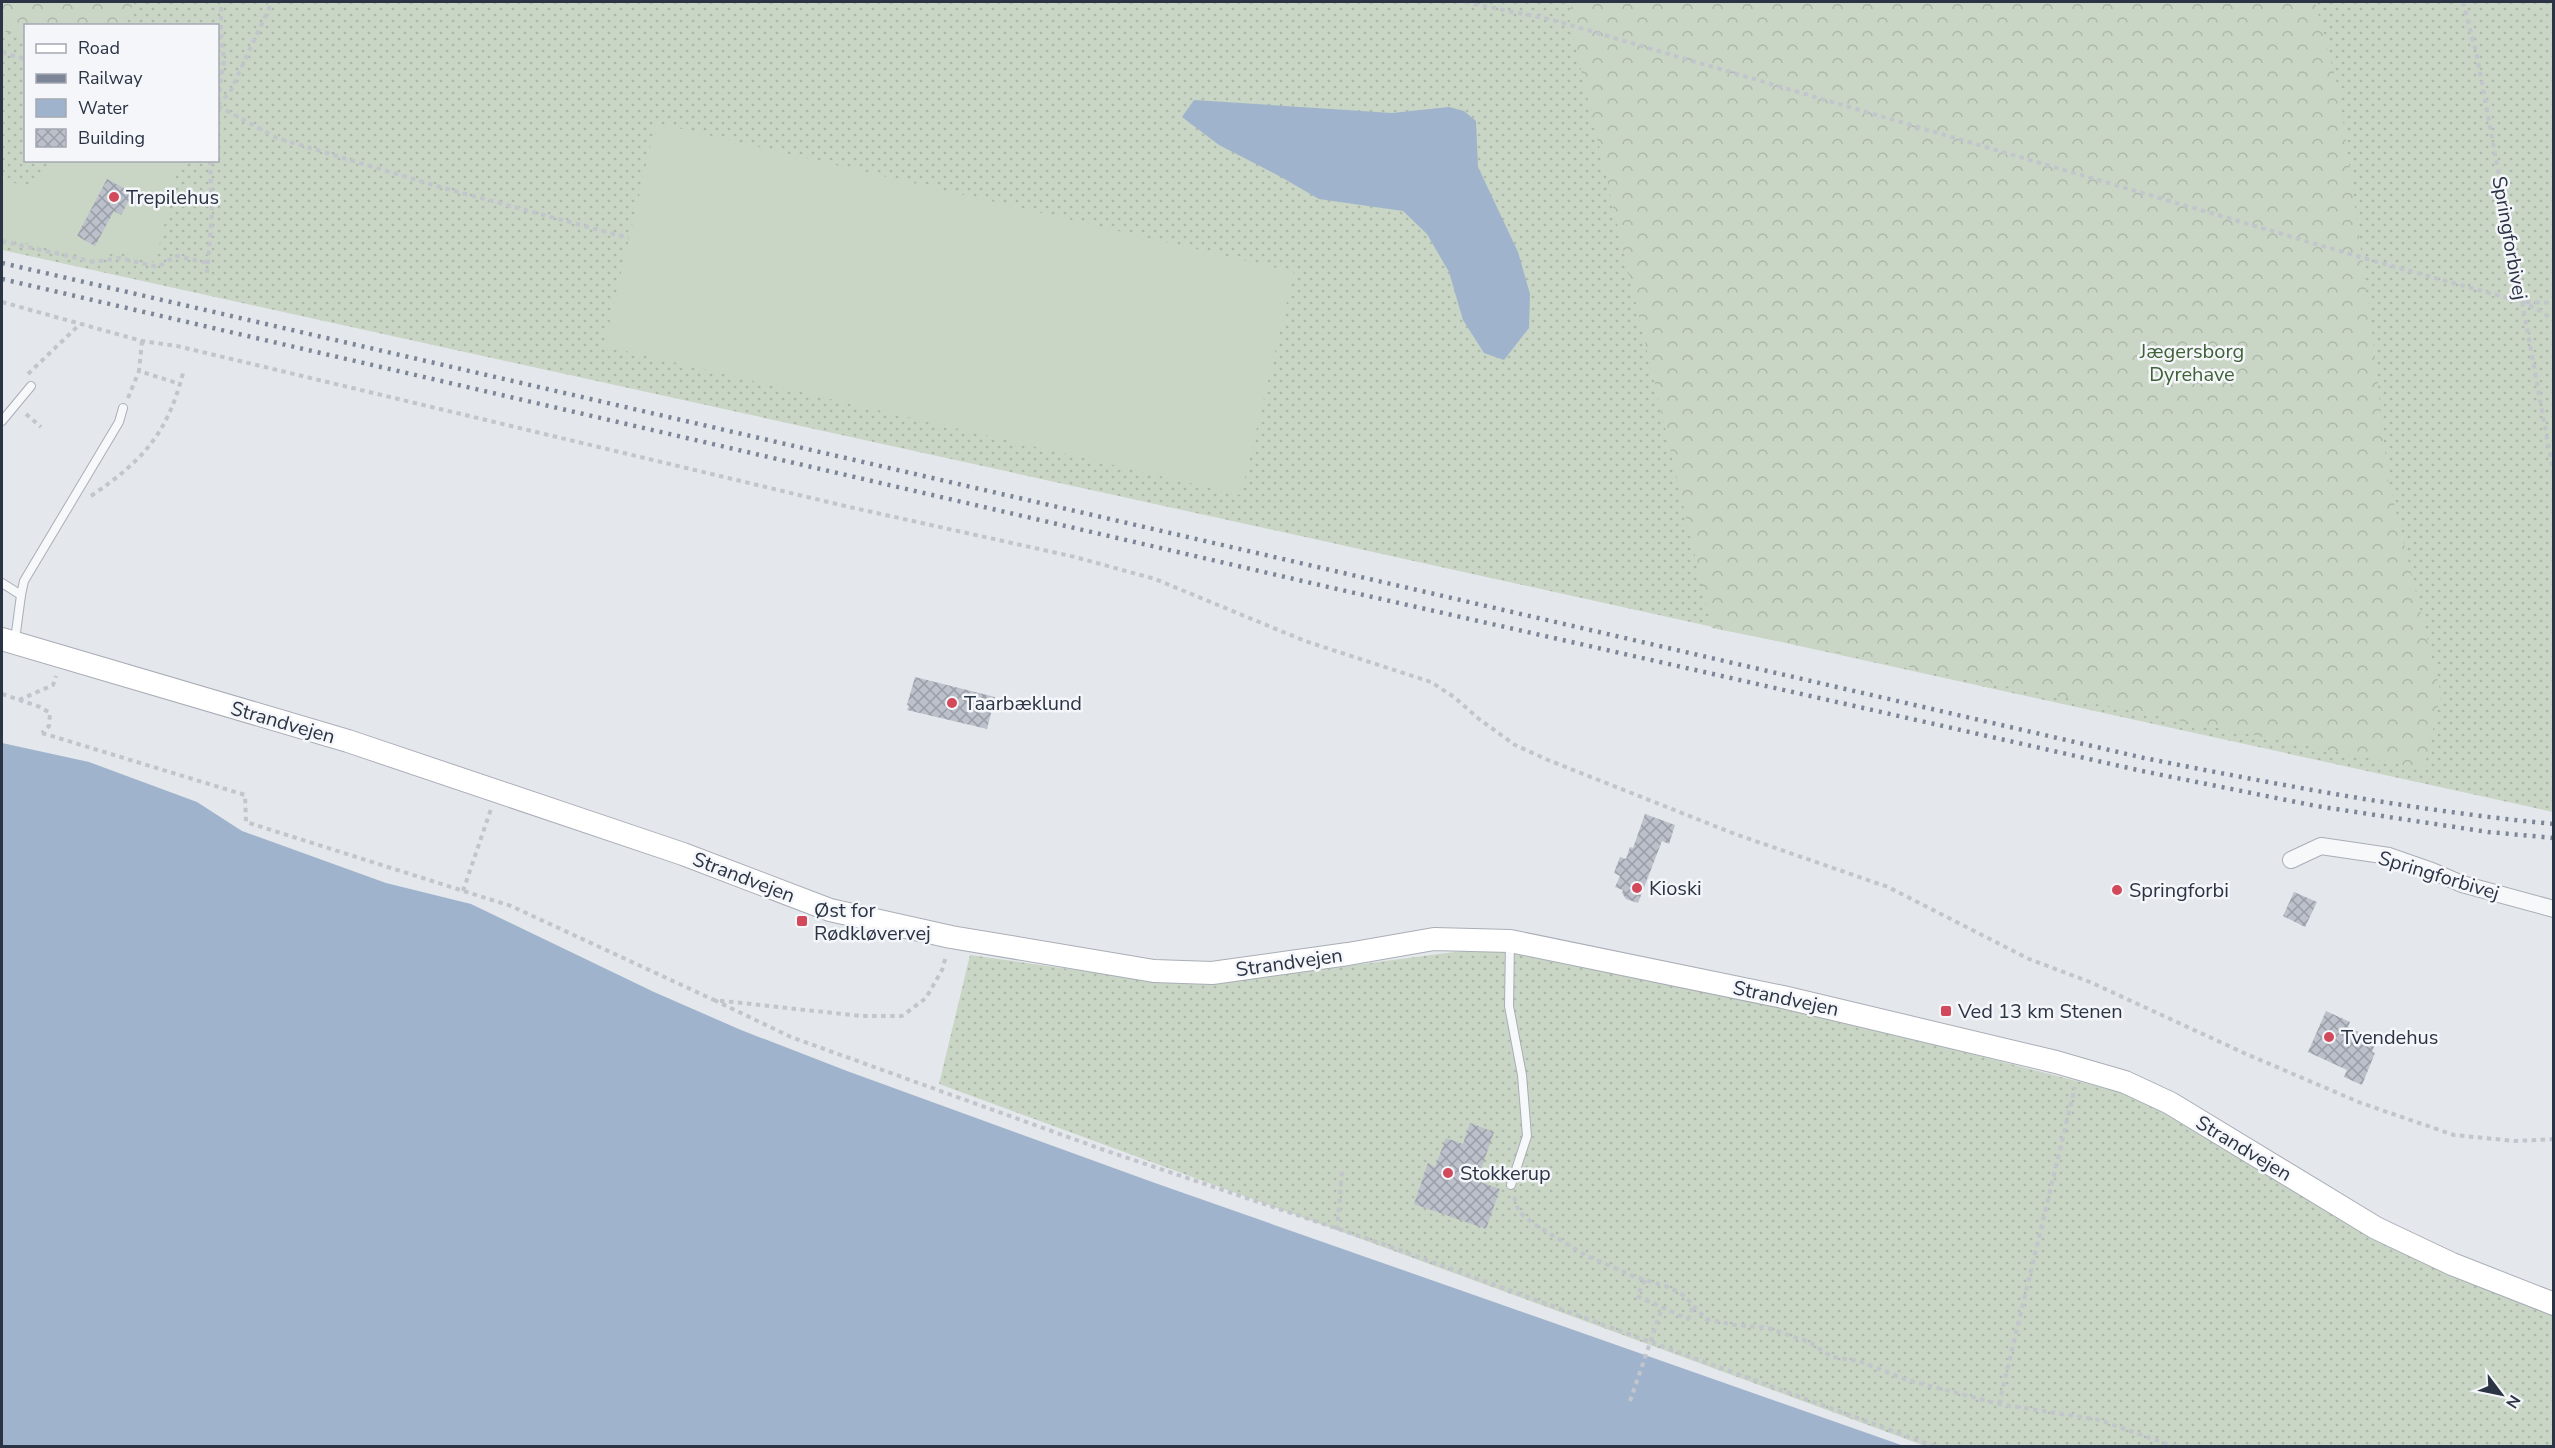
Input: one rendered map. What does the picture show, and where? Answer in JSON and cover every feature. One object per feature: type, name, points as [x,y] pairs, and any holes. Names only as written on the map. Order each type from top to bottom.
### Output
[{"type":"main road","name":"Strandvejen","points":[[8,641],[348,741],[683,854],[830,910],[951,937],[1154,971],[1212,973],[1348,954],[1434,939],[1510,941],[1783,997],[1940,1032],[2080,1068],[2125,1082],[2170,1104],[2376,1228],[2452,1264],[2553,1304]]},
{"type":"street","name":"Springforbivej","points":[[2291,860],[2321,846],[2389,856],[2462,884],[2553,909]]},
{"type":"lane","points":[[2,421],[31,387]]},
{"type":"lane","points":[[8,641],[24,581],[119,422],[123,408]]},
{"type":"lane","points":[[2,583],[21,595]]},
{"type":"lane","points":[[1510,941],[1509,1006],[1522,1075],[1527,1136],[1511,1185]]},
{"type":"path","points":[[219,97],[224,61],[221,2]]},
{"type":"path","points":[[219,103],[230,92],[272,2]]},
{"type":"path","points":[[1465,2],[1553,20],[2381,263],[2522,302],[2553,320]]},
{"type":"path","name":"Springforbivej","points":[[2463,2],[2477,56],[2553,476]]},
{"type":"path","points":[[2,52],[24,59]]},
{"type":"path","points":[[219,105],[277,138],[440,187],[629,238]]},
{"type":"path","points":[[207,273],[212,214],[210,163]]},
{"type":"path","points":[[2,241],[94,262],[120,258],[158,267],[176,256],[208,263]]},
{"type":"path","points":[[2,302],[142,340],[177,346],[833,503],[1075,557],[1155,579],[1305,641],[1431,682],[1454,697],[1479,719],[1515,745],[1548,760],[1735,834],[1888,887],[2029,959],[2090,982],[2244,1053],[2361,1103],[2454,1135],[2515,1141],[2553,1139]]},
{"type":"path","points":[[2522,302],[2553,303]]},
{"type":"path","points":[[41,427],[15,405],[12,388],[80,324]]},
{"type":"path","points":[[123,408],[139,371],[142,340]]},
{"type":"path","points":[[139,371],[180,384]]},
{"type":"path","points":[[67,508],[87,499],[118,479],[146,452],[169,417],[183,373]]},
{"type":"path","points":[[18,700],[53,685]]},
{"type":"path","points":[[2,694],[40,707],[50,713],[49,726],[42,733],[245,795],[246,822],[511,906],[791,1037],[1104,1150],[1383,1244],[1934,1446]]},
{"type":"path","points":[[463,891],[497,791]]},
{"type":"path","points":[[714,1000],[861,1016],[902,1016],[926,998],[942,970],[951,937]]},
{"type":"path","points":[[1999,1404],[2080,1068]]},
{"type":"path","points":[[1337,1230],[1342,1172]]},
{"type":"path","points":[[1511,1185],[1519,1212],[1537,1226],[1587,1256],[1671,1288],[1683,1295],[1706,1319],[1768,1328],[1809,1342],[1832,1357],[1859,1361],[1907,1380],[1999,1404],[2099,1420],[2173,1446]]},
{"type":"path","points":[[1645,1280],[1637,1296],[1688,1319],[1693,1306]]},
{"type":"path","points":[[1630,1401],[1662,1308]]},
{"type":"green space","name":"Jægersborg Dyrehave","points":[[2,2],[2553,2],[2553,812],[2,250]]},
{"type":"green space","points":[[2,2],[134,2],[124,24],[24,24],[24,36],[2,31]]},
{"type":"green space","points":[[1574,2],[2315,2],[2339,91],[2373,338],[2388,479],[2441,694],[2424,769],[1712,628],[1568,14]]},
{"type":"green space","points":[[656,123],[1294,272],[1241,495],[604,346]]},
{"type":"green space","points":[[53,162],[180,162],[155,262],[110,250],[97,259],[2,238],[2,180],[27,186]]},
{"type":"green space","points":[[1508,945],[1748,996],[2135,1096],[2378,1241],[2553,1312],[2553,1446],[1925,1446],[939,1084],[970,955],[1155,981],[1270,976]]},
{"type":"water","points":[[1194,100],[1392,113],[1449,107],[1464,111],[1476,121],[1478,167],[1518,252],[1530,294],[1529,328],[1504,360],[1484,353],[1463,320],[1449,272],[1427,234],[1403,211],[1319,199],[1219,145],[1182,117]]},
{"type":"water","points":[[2,743],[89,762],[197,802],[242,831],[386,883],[471,904],[654,992],[741,1030],[847,1071],[1155,1183],[1904,1446],[2,1446]]},
{"type":"building","points":[[107,179],[133,193],[121,215],[114,211],[95,246],[77,236]]},
{"type":"building","name":"Taarbæklund","points":[[915,677],[995,697],[987,729],[907,710]]},
{"type":"building","points":[[1645,814],[1675,825],[1669,844],[1662,841],[1638,903],[1626,899],[1622,893],[1623,890],[1615,887],[1620,876],[1614,873],[1620,857],[1626,859],[1630,847],[1633,848]]},
{"type":"building","points":[[2294,892],[2317,902],[2305,927],[2283,916]]},
{"type":"building","points":[[2326,1011],[2350,1022],[2348,1027],[2377,1040],[2372,1052],[2375,1053],[2362,1085],[2344,1077],[2347,1070],[2308,1052]]},
{"type":"building","name":"Stokkerup","points":[[1470,1123],[1494,1132],[1477,1181],[1500,1189],[1486,1229],[1414,1204],[1428,1163],[1435,1167],[1446,1138],[1463,1144]]},
{"type":"railway","points":[[2,263],[2144,758],[2399,805],[2554,824]]},
{"type":"railway","points":[[2,279],[1337,589],[2142,771],[2316,806],[2488,832],[2554,838]]},
{"type":"place","name":"Trepilehus","points":[[114,197]]},
{"type":"place","name":"Taarbæklund","points":[[952,703]]},
{"type":"place","name":"Kioski","points":[[1637,888]]},
{"type":"place","name":"Springforbi","points":[[2117,890]]},
{"type":"place","name":"Øst for Rødkløvervej","points":[[802,921]]},
{"type":"place","name":"Ved 13 km Stenen","points":[[1946,1011]]},
{"type":"place","name":"Tvendehus","points":[[2329,1037]]},
{"type":"place","name":"Stokkerup","points":[[1448,1173]]}]
